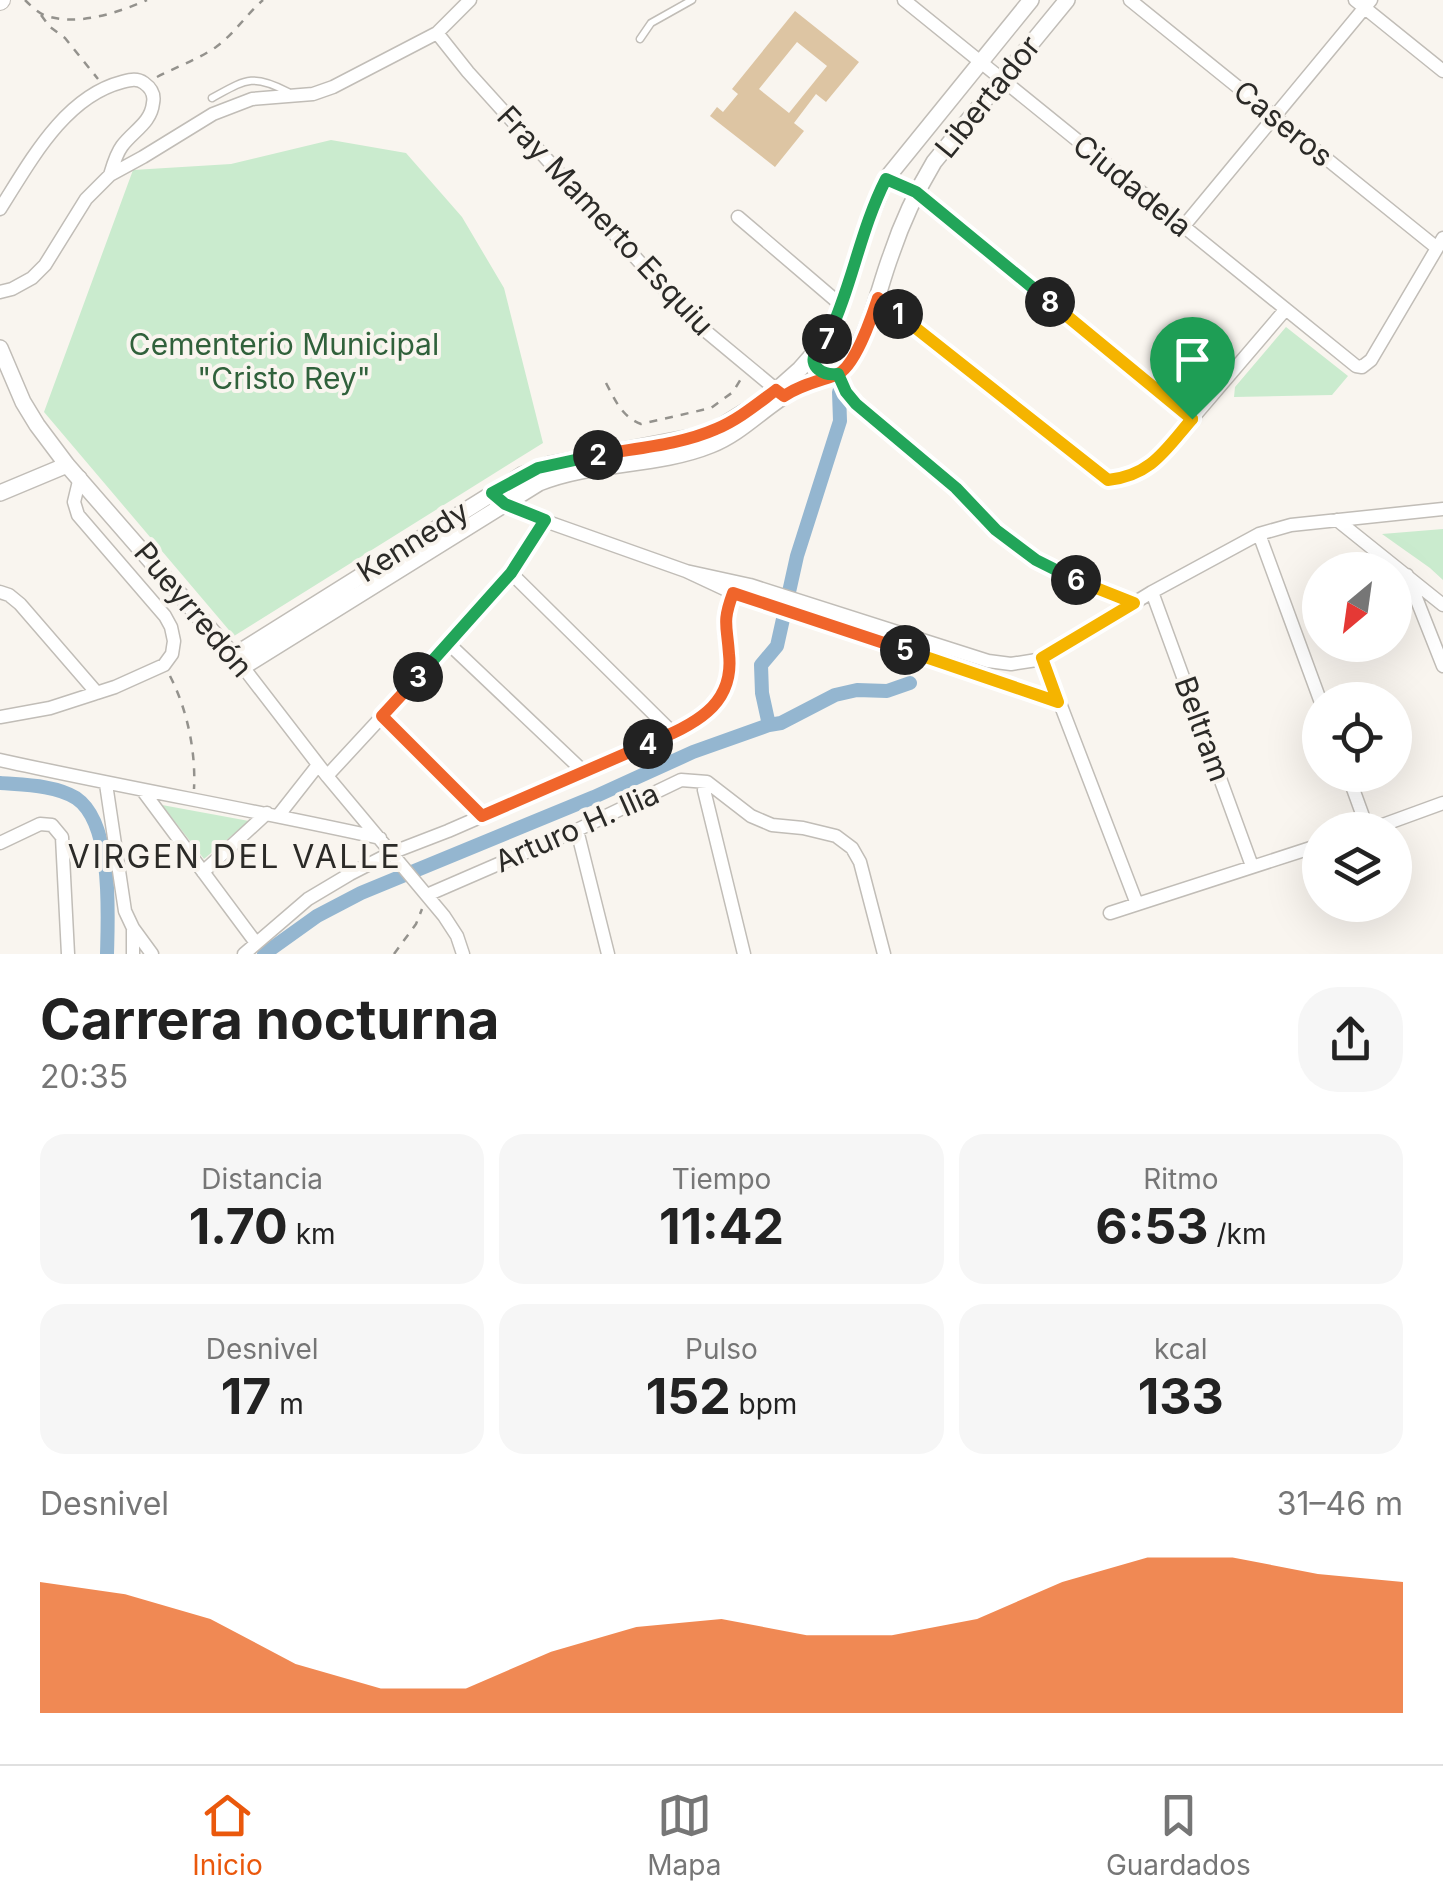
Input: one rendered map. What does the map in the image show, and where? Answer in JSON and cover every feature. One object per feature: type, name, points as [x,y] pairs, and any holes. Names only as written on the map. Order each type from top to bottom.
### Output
[{"type":"street","points":[[0,292],[32,278],[45,265],[86,200],[110,174],[214,114],[252,99],[313,94],[332,87],[438,33],[470,0]]},
{"type":"street","name":"Ciudadela","points":[[904,0],[1350,362],[1362,367],[1372,360],[1440,243]]},
{"type":"street","name":"Libertador","points":[[819,348],[841,304],[886,179],[1031,0]]},
{"type":"street","name":"Libertador","points":[[838,371],[864,337],[916,192],[934,162],[1067,0]]},
{"type":"street","name":"Caseros","points":[[1130,0],[1275,118],[1440,243]]},
{"type":"street","points":[[1183,227],[1275,118],[1364,2],[1443,71]]},
{"type":"street","name":"Fray Mamerto Esquiu","points":[[438,33],[468,72],[682,309],[780,393]]},
{"type":"street","points":[[0,209],[62,119],[105,88],[138,79],[148,85],[154,96],[153,108],[140,129],[118,150],[110,174]]},
{"type":"street","points":[[886,179],[916,192],[1192,419]]},
{"type":"street","points":[[738,217],[841,304]]},
{"type":"street","points":[[878,298],[1108,480],[1124,479],[1156,461],[1285,310]]},
{"type":"street","points":[[833,342],[843,347],[848,356],[838,371],[817,368],[814,358],[819,348],[833,342]]},
{"type":"street","name":"Pueyrredón","points":[[0,348],[23,402],[67,465],[238,662],[322,770],[427,894]]},
{"type":"street","name":"Kennedy","points":[[238,662],[538,482],[712,445],[740,429],[780,393],[819,348]]},
{"type":"street","points":[[838,371],[846,392],[856,404],[956,488],[996,530],[1036,560],[1134,603]]},
{"type":"street","name":"Kennedy","points":[[238,662],[522,475],[551,464],[696,436],[717,429],[780,393],[838,371]]},
{"type":"street","points":[[2,489],[67,465]]},
{"type":"street","points":[[0,716],[50,708],[97,693],[164,665],[172,654],[174,641],[165,616],[78,515],[74,502],[80,478]]},
{"type":"street","points":[[492,493],[505,504],[545,520],[743,592],[988,661],[1011,664],[1042,658],[1259,534],[1291,525],[1443,509]]},
{"type":"street","points":[[203,872],[382,716],[511,573],[545,520]]},
{"type":"street","points":[[1337,520],[1378,552]]},
{"type":"street","points":[[1259,534],[1313,682]]},
{"type":"street","points":[[511,573],[674,733]]},
{"type":"street","points":[[1412,578],[1443,604]]},
{"type":"street","points":[[1412,587],[1443,666]]},
{"type":"street","points":[[0,592],[20,604],[97,693]]},
{"type":"street","points":[[244,954],[308,900],[350,874],[396,858],[482,816],[674,733],[704,715],[721,698],[729,675],[726,613],[743,592]]},
{"type":"street","name":"Beltram","points":[[1152,592],[1252,866]]},
{"type":"street","points":[[792,605],[1058,702]]},
{"type":"street","points":[[449,644],[584,772]]},
{"type":"street","points":[[1042,658],[1137,904]]},
{"type":"street","points":[[382,716],[482,816]]},
{"type":"street","points":[[0,760],[380,838]]},
{"type":"street","name":"Arturo H. Ilia","points":[[427,894],[577,830],[681,780],[707,782]]},
{"type":"street","points":[[744,954],[704,790],[707,782],[751,816],[772,825],[836,836],[852,848],[860,862],[884,954]]},
{"type":"street","points":[[106,784],[124,911],[152,954]]},
{"type":"street","points":[[143,791],[256,943]]},
{"type":"street","points":[[1412,815],[1443,804]]},
{"type":"street","points":[[0,843],[40,824],[52,825],[62,838],[68,954]]},
{"type":"street","points":[[577,830],[608,954]]},
{"type":"street","points":[[1110,913],[1302,851]]},
{"type":"street","points":[[427,894],[457,936],[463,954]]},
{"type":"street","points":[[132,928],[133,954]]},
{"type":"lane","points":[[640,39],[651,23],[692,0]]},
{"type":"lane","points":[[212,98],[246,80],[269,82],[292,94]]},
{"type":"path","points":[[25,0],[65,38],[105,88]]},
{"type":"path","points":[[41,14],[68,19],[102,15],[147,0]]},
{"type":"path","points":[[148,85],[218,45],[263,0]]},
{"type":"path","points":[[606,383],[621,411],[641,424],[710,408],[733,392],[748,367]]},
{"type":"path","points":[[164,665],[180,696],[190,741],[195,772],[193,800]]},
{"type":"path","points":[[394,954],[416,924],[427,894]]},
{"type":"green space","name":"Cementerio Municipal \"Cristo Rey\"","points":[[331,140],[406,153],[462,217],[504,288],[543,443],[234,636],[44,412],[133,170],[231,164]]},
{"type":"green space","points":[[1286,327],[1348,376],[1332,395],[1234,397],[1235,387]]},
{"type":"green space","points":[[1443,529],[1443,580],[1412,552],[1382,534]]},
{"type":"green space","points":[[162,805],[249,821],[204,859]]},
{"type":"building","points":[[795,11],[859,62],[826,102],[816,94],[794,123],[804,131],[775,167],[710,116],[717,107],[723,112],[738,94],[732,89]],"holes":[[[797,42],[827,66],[789,113],[759,89]]]},
{"type":"waterway","points":[[769,725],[761,665],[777,646],[797,556],[840,421],[839,392]]},
{"type":"waterway","points":[[264,954],[317,916],[361,893],[693,752],[781,723],[835,695],[857,690],[887,691],[910,683]]},
{"type":"waterway","points":[[0,783],[59,790],[76,798],[88,810],[97,827],[106,870],[107,954]]},
{"type":"district","name":"VIRGEN DEL VALLE","points":[[235,857]]},
{"type":"route","points":[[1192,419],[916,192],[886,179],[836,320],[815,352],[815,364],[826,375],[838,374],[856,404],[956,488],[996,530],[1036,560],[1134,603],[1042,658],[1058,702],[733,593],[725,632],[730,653],[729,675],[721,698],[704,715],[674,733],[482,816],[382,716],[511,573],[545,520],[505,504],[492,493],[551,464],[717,429],[776,390],[784,396],[806,384],[830,376],[838,374],[842,372],[864,337],[878,298],[1108,480],[1124,479],[1144,470],[1192,419]]}]
